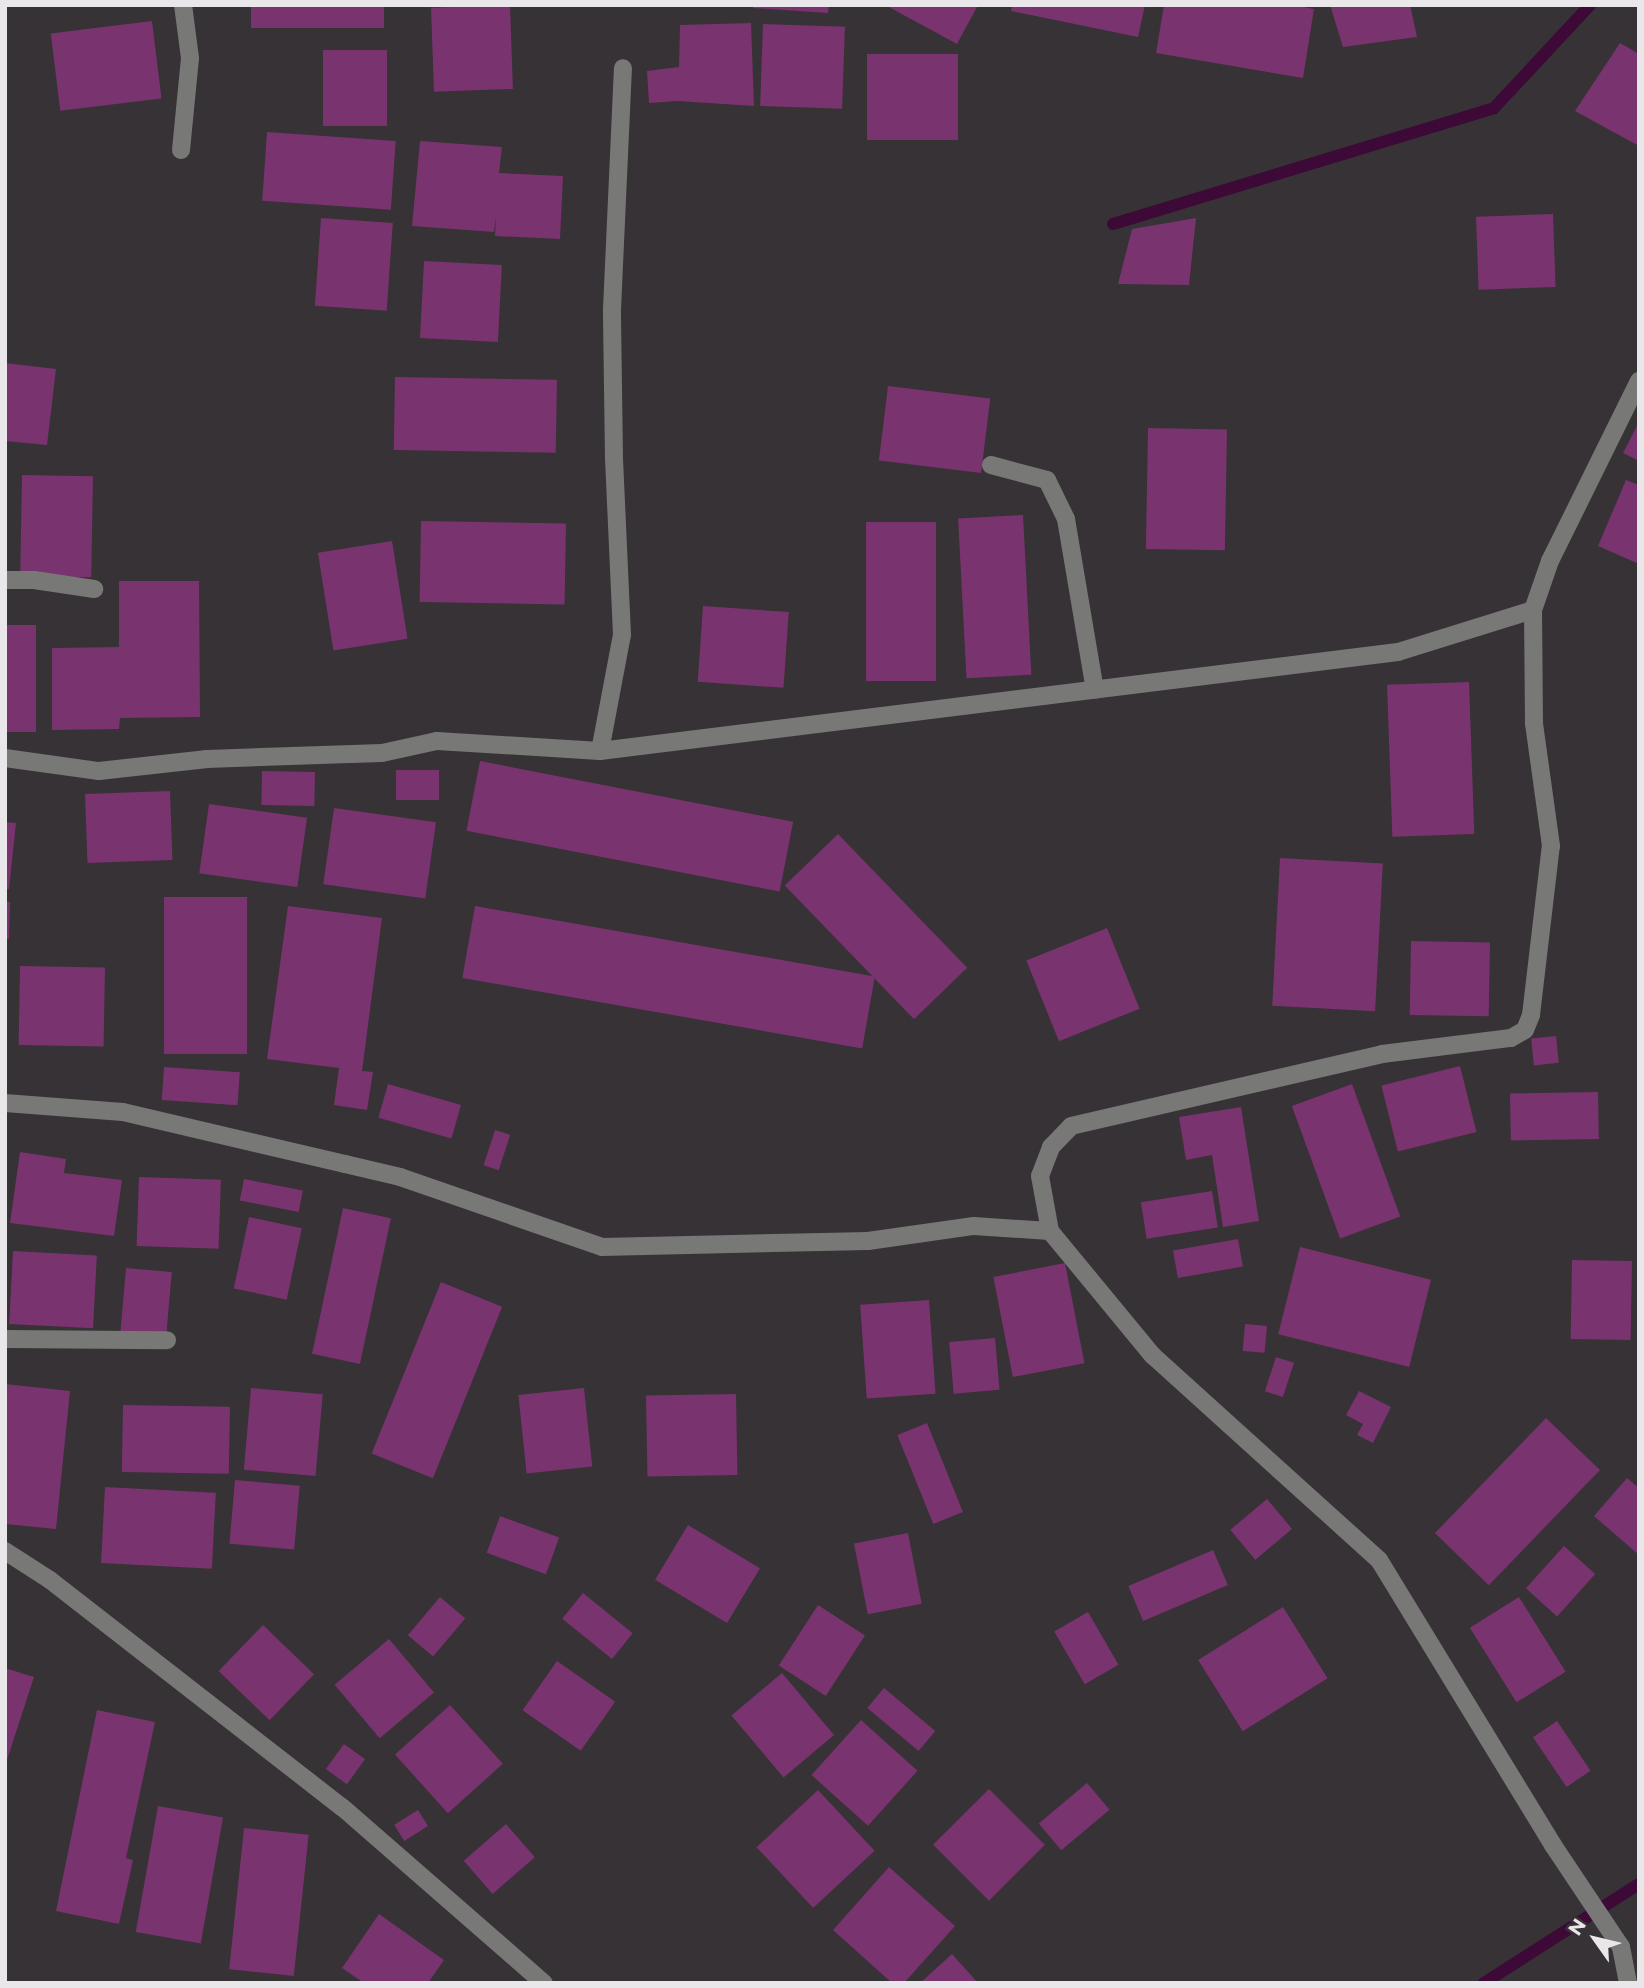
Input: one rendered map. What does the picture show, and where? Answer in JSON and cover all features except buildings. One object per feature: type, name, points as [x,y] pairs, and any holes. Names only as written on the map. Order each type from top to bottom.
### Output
[{"type":"street","points":[[181,149],[190,58],[183,5]]},
{"type":"street","points":[[600,751],[622,635],[614,459],[612,309],[623,68]]},
{"type":"street","points":[[1628,1983],[1621,1947],[1553,1845],[1379,1560],[1153,1356],[1050,1231],[1040,1176],[1051,1147],[1071,1126],[1382,1054],[1511,1038],[1525,1030],[1531,1015],[1551,846],[1534,723],[1533,610],[1550,561],[1639,382]]},
{"type":"street","points":[[991,465],[1047,480],[1066,519],[1095,690]]},
{"type":"street","points":[[5,580],[34,580],[94,589]]},
{"type":"street","points":[[5,758],[99,771],[207,760],[382,753],[437,741],[600,751],[1398,652],[1533,610]]},
{"type":"street","points":[[5,1104],[123,1112],[400,1177],[602,1247],[868,1241],[974,1226],[1050,1231]]},
{"type":"street","points":[[5,1339],[167,1340]]},
{"type":"street","points":[[5,1551],[50,1580],[342,1807],[544,1983]]},
{"type":"waterway","points":[[1113,224],[1494,108],[1590,5]]},
{"type":"waterway","points":[[1484,1983],[1639,1884]]}]
